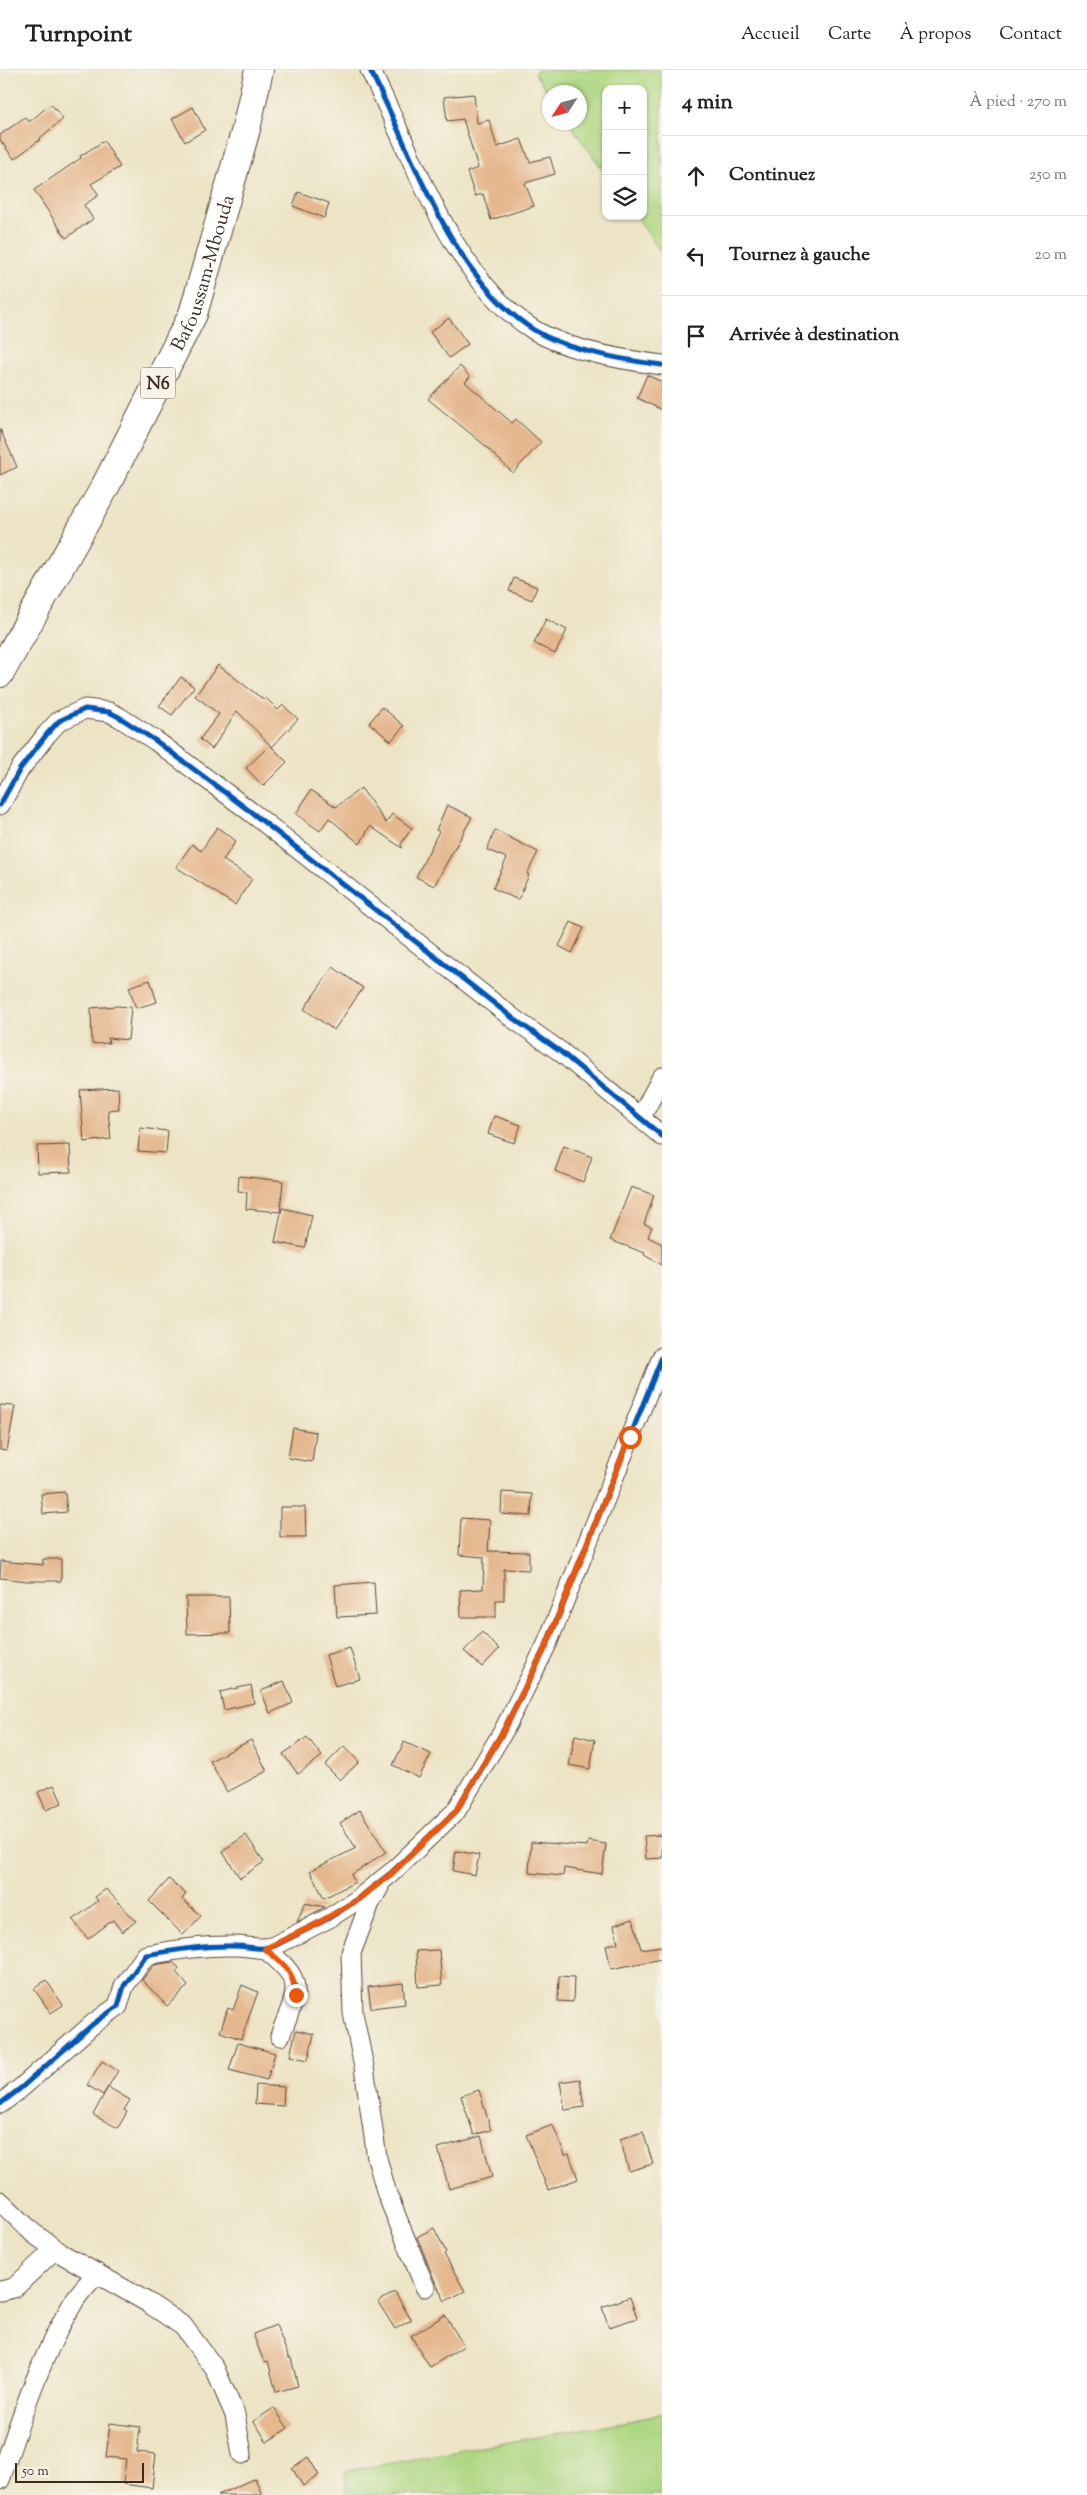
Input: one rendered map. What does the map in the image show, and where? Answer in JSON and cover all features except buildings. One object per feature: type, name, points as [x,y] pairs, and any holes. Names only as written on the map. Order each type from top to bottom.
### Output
[{"type":"highway","name":"Bafoussam-Mbouda","points":[[0,673],[105,487],[193,314],[246,129],[259,70]]},
{"type":"street","points":[[370,70],[422,185],[472,269],[502,306],[535,331],[574,346],[617,360],[662,365]]},
{"type":"street","points":[[0,804],[20,769],[59,721],[85,709],[109,712],[119,717],[156,741],[237,802],[514,1019],[561,1052],[662,1136]]},
{"type":"street","points":[[641,1117],[662,1077]]},
{"type":"street","points":[[265,1949],[329,1918],[357,1900],[386,1878],[456,1811],[482,1771],[524,1694],[594,1530],[662,1356]]},
{"type":"street","points":[[386,1878],[370,1902],[351,1953],[353,2014],[364,2067],[377,2158],[387,2194],[425,2287]]},
{"type":"street","points":[[0,2104],[22,2088],[93,2024],[118,2006],[124,1986],[146,1954],[191,1948],[236,1946],[265,1949],[281,1961],[294,1976],[296,1995],[280,2036]]},
{"type":"street","points":[[0,2201],[33,2233],[55,2249],[147,2302],[182,2326],[215,2369],[235,2415],[242,2454]]},
{"type":"street","points":[[0,2291],[14,2288],[55,2249]]},
{"type":"street","points":[[0,2480],[57,2332],[74,2301],[97,2273]]},
{"type":"green space","points":[[536,70],[662,70],[662,254],[639,220],[647,220],[647,85],[602,85],[602,168],[574,130],[587,130],[587,85],[543,85],[535,74]]},
{"type":"green space","points":[[662,2413],[662,2495],[346,2495],[346,2471],[650,2417]]},
{"type":"cycle path","points":[[370,70],[437,212],[457,247],[479,279],[505,307],[534,330],[563,344],[596,354],[662,365]]},
{"type":"cycle path","points":[[0,805],[20,769],[59,721],[85,709],[109,712],[156,741],[251,812],[514,1019],[561,1052],[662,1136]]},
{"type":"cycle path","points":[[0,2104],[21,2088],[93,2024],[118,2006],[124,1986],[146,1955],[213,1946],[260,1948],[274,1946],[329,1918],[357,1900],[391,1873],[456,1811],[504,1730],[547,1644],[662,1357]]},
{"type":"route","points":[[296,1995],[294,1976],[281,1961],[265,1949],[329,1918],[357,1900],[391,1874],[456,1811],[482,1771],[524,1694],[547,1644],[630,1437]]}]
